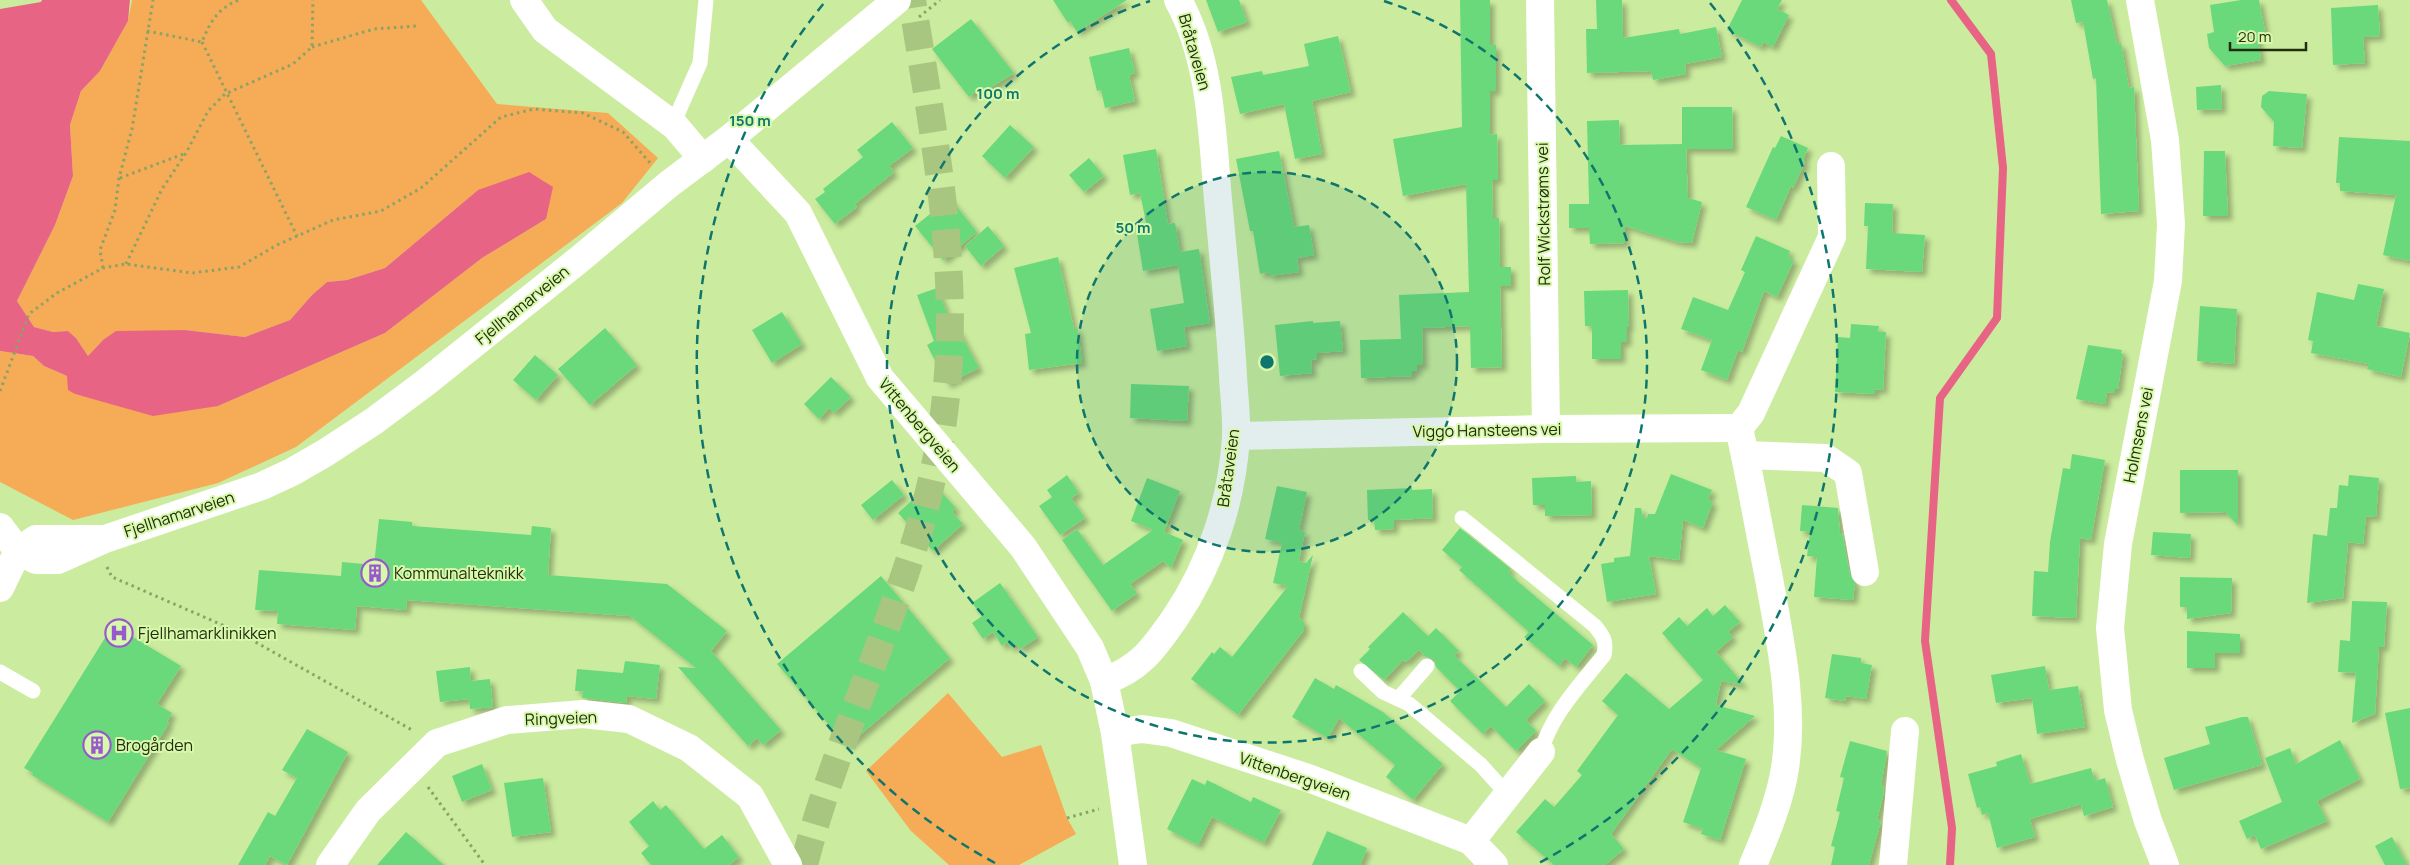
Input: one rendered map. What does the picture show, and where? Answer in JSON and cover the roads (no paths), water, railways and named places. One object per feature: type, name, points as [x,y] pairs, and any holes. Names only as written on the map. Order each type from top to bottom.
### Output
[{"type":"street","points":[[524,0],[544,30],[673,124],[703,160]]},
{"type":"street","name":"Fjellhamarveien","points":[[18,551],[36,538],[104,550],[292,472],[325,453],[374,421],[425,383],[581,258],[669,184],[729,139],[897,0]]},
{"type":"street","name":"Bråtaveien","points":[[1104,681],[1122,676],[1145,659],[1182,607],[1204,569],[1218,532],[1228,488],[1236,436],[1230,325],[1206,81],[1187,17],[1178,0]]},
{"type":"street","name":"Rolf Wickstrøms vei","points":[[1540,0],[1546,429]]},
{"type":"street","name":"Holmsens vei","points":[[2140,0],[2165,140],[2170,224],[2168,281],[2118,544],[2110,628],[2114,681],[2128,752],[2148,821],[2164,865]]},
{"type":"street","name":"Vittenbergveien","points":[[729,139],[798,213],[880,378],[1023,548],[1090,648],[1104,681]]},
{"type":"street","points":[[1753,865],[1768,828],[1785,770],[1788,715],[1775,611],[1739,428],[1752,413],[1832,237],[1832,166]]},
{"type":"street","name":"Viggo Hansteens vei","points":[[1236,436],[1546,429],[1739,428]]},
{"type":"street","points":[[1745,455],[1826,458],[1848,473],[1865,572]]},
{"type":"street","points":[[0,527],[18,551],[0,588]]},
{"type":"street","points":[[1104,681],[1115,733],[1133,865]]},
{"type":"street","name":"Ringveien","points":[[330,865],[368,811],[437,743],[507,720],[583,714],[629,719],[689,748],[750,796],[788,865]]},
{"type":"street","name":"Vittenbergveien","points":[[1115,733],[1142,729],[1171,734],[1311,779],[1471,841],[1494,865]]},
{"type":"street","points":[[1893,865],[1905,731]]},
{"type":"street","points":[[1471,841],[1541,752]]},
{"type":"lane","points":[[673,124],[700,62],[706,0]]},
{"type":"lane","points":[[1462,518],[1595,626],[1604,637],[1606,645],[1604,655],[1554,720],[1545,735],[1541,752]]},
{"type":"lane","points":[[1399,698],[1427,666]]},
{"type":"lane","points":[[1361,671],[1383,692],[1399,698],[1481,765],[1507,794]]},
{"type":"lane","points":[[0,672],[33,691]]},
{"type":"waterway","points":[[1950,865],[1952,828],[1925,641],[1940,398],[1997,318],[2003,168],[1991,54],[1951,0]]},
{"type":"tunnel","points":[[804,865],[835,765],[906,570],[934,470],[944,410],[949,351],[949,292],[946,234],[931,118],[912,0]]},
{"type":"place","name":"Kommunalteknikk","points":[[375,573]]},
{"type":"place","name":"Fjellhamarklinikken","points":[[119,633]]},
{"type":"place","name":"Brogården","points":[[97,745]]}]
